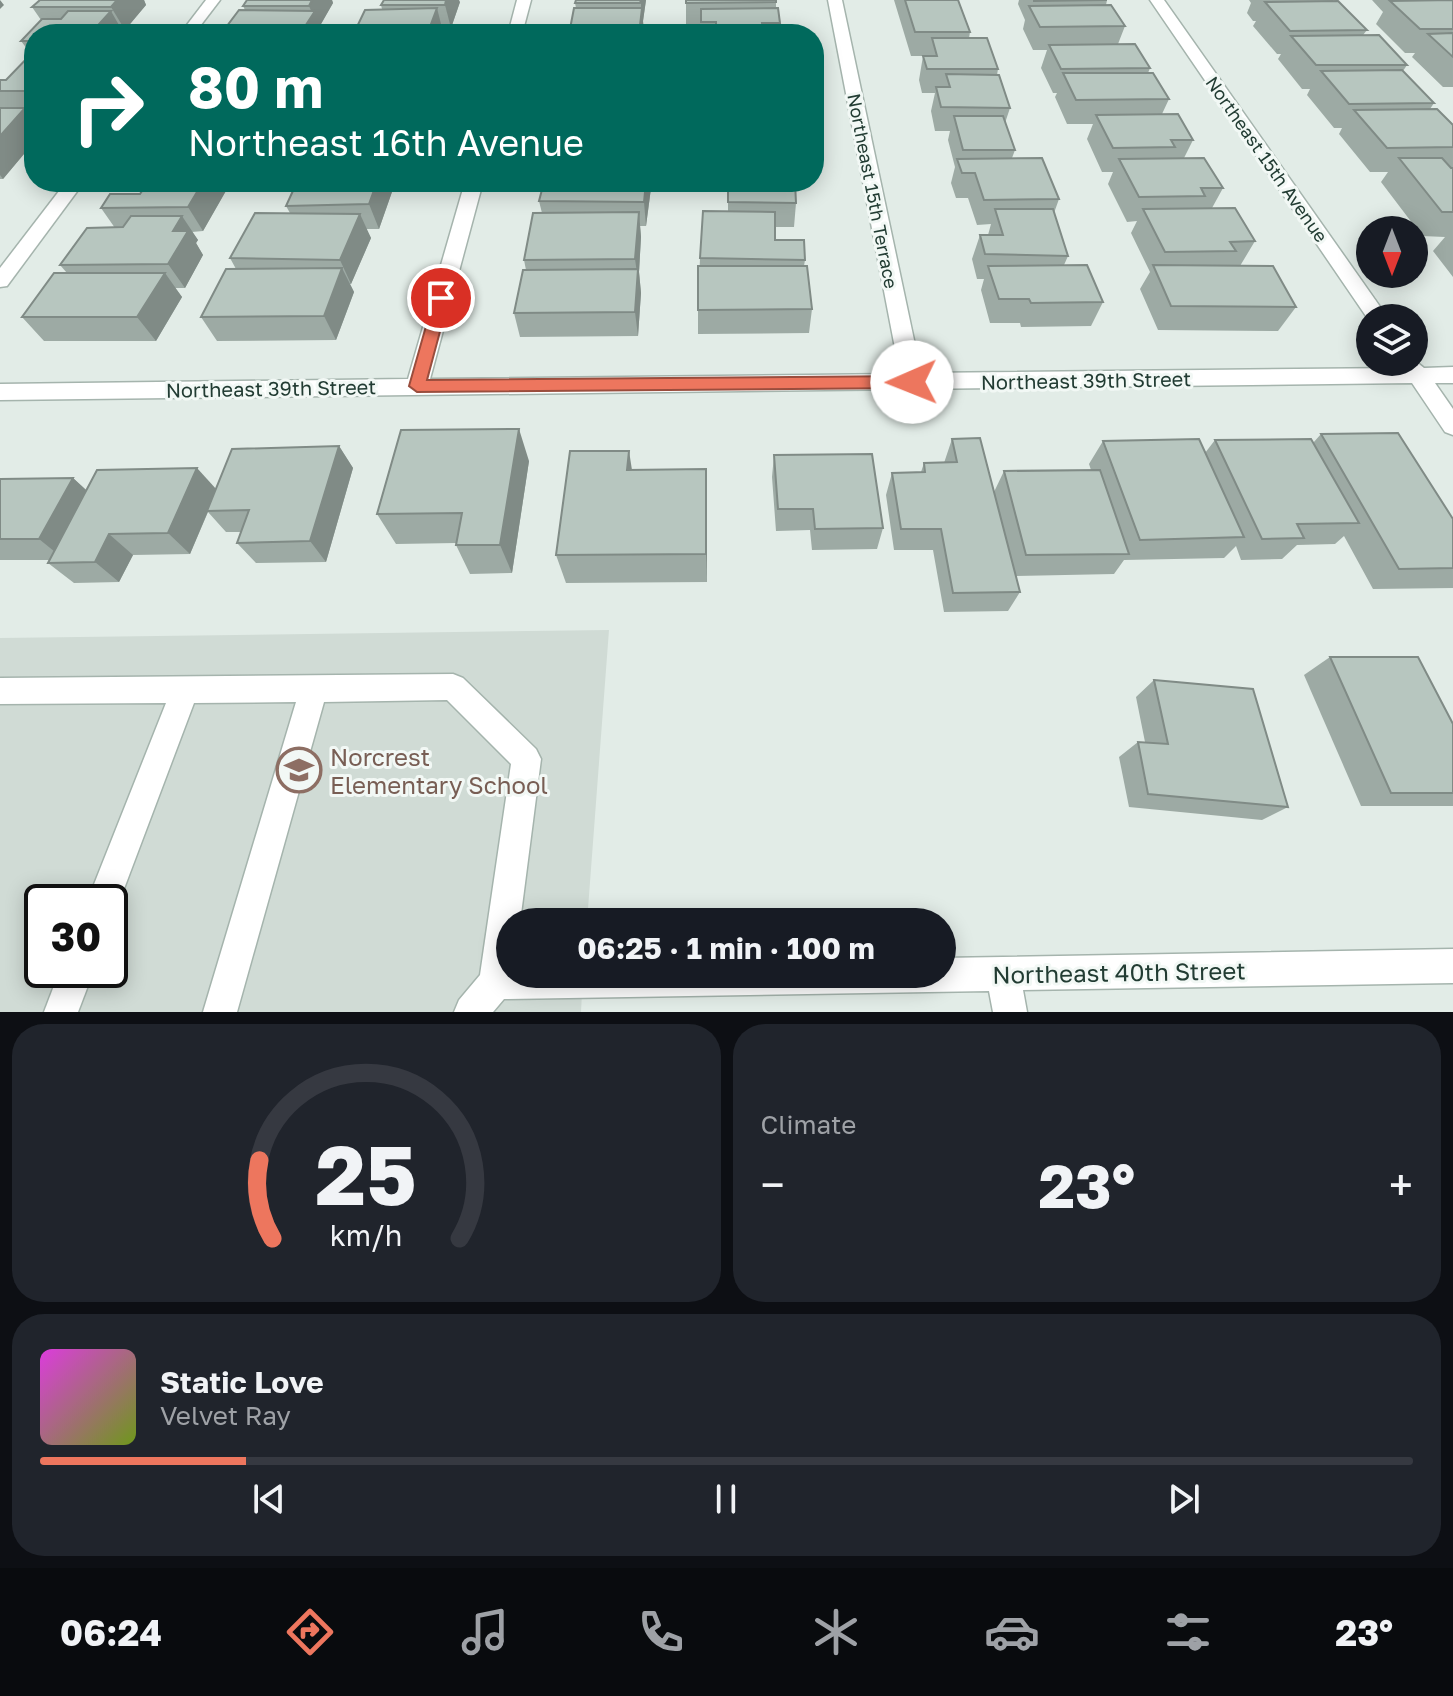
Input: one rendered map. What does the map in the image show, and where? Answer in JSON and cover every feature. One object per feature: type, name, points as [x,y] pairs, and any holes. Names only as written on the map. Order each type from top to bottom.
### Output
[{"type":"street","points":[[195,24],[213,0]]},
{"type":"street","points":[[518,24],[524,0]]},
{"type":"street","name":"Northeast 15th Terrace","points":[[835,0],[912,382]]},
{"type":"street","name":"Northeast 15th Avenue","points":[[1157,0],[1368,304]]},
{"type":"street","points":[[0,281],[67,192]]},
{"type":"street","points":[[417,386],[471,192]]},
{"type":"street","name":"Northeast 39th Street","points":[[0,392],[912,382],[1356,370]]},
{"type":"street","name":"Northeast 39th Street","points":[[1428,371],[1453,375]]},
{"type":"street","points":[[1418,376],[1453,426]]},
{"type":"street","points":[[0,691],[453,687],[526,759],[506,908]]},
{"type":"street","points":[[220,1012],[314,688]]},
{"type":"street","points":[[110,884],[185,690]]},
{"type":"street","name":"Northeast 40th Street","points":[[956,974],[1453,966]]},
{"type":"street","points":[[1003,973],[1010,1012]]},
{"type":"street","points":[[471,1012],[496,982]]},
{"type":"street","points":[[61,1012],[70,988]]},
{"type":"shaded area","name":"Norcrest Elementary School","points":[[609,630],[588,908],[496,908],[496,988],[582,988],[581,1012],[0,1012],[0,638]]},
{"type":"building","points":[[40,0],[117,0],[111,7],[32,7]]},
{"type":"building","points":[[247,0],[312,0],[309,6],[243,6]]},
{"type":"building","points":[[384,0],[446,0],[445,5],[381,5]]},
{"type":"building","points":[[576,0],[641,0],[640,3],[575,3]]},
{"type":"building","points":[[686,0],[776,0],[776,2],[686,3]]},
{"type":"building","points":[[905,0],[958,0],[970,32],[915,32]]},
{"type":"building","points":[[1453,0],[1453,29],[1420,29],[1390,1]]},
{"type":"building","points":[[1338,1],[1367,30],[1290,31],[1265,2]]},
{"type":"building","points":[[1111,5],[1125,26],[1040,27],[1029,6]]},
{"type":"building","points":[[437,8],[431,24],[358,24],[365,10]]},
{"type":"building","points":[[574,8],[642,8],[640,24],[571,24]]},
{"type":"building","points":[[778,8],[780,23],[701,22],[701,9]]},
{"type":"building","points":[[239,10],[315,11],[307,24],[228,24]]},
{"type":"building","points":[[68,11],[111,11],[99,24],[37,24],[42,19],[61,19]]},
{"type":"building","points":[[1453,33],[1453,57],[1428,34]]},
{"type":"building","points":[[1379,35],[1407,65],[1316,65],[1291,36]]},
{"type":"building","points":[[932,38],[987,38],[998,69],[927,69],[923,56],[937,56]]},
{"type":"building","points":[[1135,44],[1150,68],[1061,69],[1049,45]]},
{"type":"building","points":[[24,61],[24,91],[0,91],[0,80],[6,80]]},
{"type":"building","points":[[1402,70],[1434,103],[1349,104],[1321,71]]},
{"type":"building","points":[[1063,73],[1153,73],[1169,99],[1076,100]]},
{"type":"building","points":[[946,74],[999,75],[1010,108],[941,107],[936,87],[950,87]]},
{"type":"building","points":[[0,108],[24,108],[24,109],[0,136]]},
{"type":"building","points":[[1437,109],[1453,125],[1453,147],[1387,148],[1354,110]]},
{"type":"building","points":[[1178,114],[1193,140],[1171,140],[1175,147],[1113,148],[1096,115]]},
{"type":"building","points":[[954,116],[1003,116],[1015,150],[963,150]]},
{"type":"building","points":[[1042,158],[1059,199],[984,200],[975,173],[962,173],[957,159]]},
{"type":"building","points":[[1204,158],[1223,188],[1201,188],[1205,196],[1139,197],[1119,159]]},
{"type":"building","points":[[1399,158],[1442,158],[1453,168],[1453,212],[1442,212]]},
{"type":"building","points":[[197,192],[188,207],[101,208],[110,194]]},
{"type":"building","points":[[292,192],[373,192],[369,204],[286,206]]},
{"type":"building","points":[[541,192],[645,192],[644,202],[539,201]]},
{"type":"building","points":[[728,192],[795,192],[796,203],[728,202]]},
{"type":"building","points":[[1235,208],[1255,241],[1230,242],[1236,251],[1165,252],[1143,209]]},
{"type":"building","points":[[995,209],[1053,209],[1068,256],[985,254],[980,235],[1003,235]]},
{"type":"building","points":[[703,211],[775,212],[775,240],[804,240],[805,260],[700,258]]},
{"type":"building","points":[[639,212],[635,259],[524,260],[533,213]]},
{"type":"building","points":[[255,213],[360,214],[340,260],[230,258]]},
{"type":"building","points":[[131,216],[182,216],[173,231],[188,231],[168,264],[60,265],[87,228],[123,227]]},
{"type":"building","points":[[1087,265],[1103,302],[1031,303],[1029,299],[999,299],[988,266]]},
{"type":"building","points":[[1153,265],[1273,266],[1296,307],[1171,306]]},
{"type":"building","points":[[698,266],[807,266],[812,309],[698,310]]},
{"type":"building","points":[[342,268],[324,316],[201,317],[226,269]]},
{"type":"building","points":[[638,269],[635,312],[514,313],[523,270]]},
{"type":"building","points":[[54,273],[165,273],[137,317],[22,317]]},
{"type":"building","points":[[519,429],[500,545],[456,545],[462,513],[377,514],[401,430]]},
{"type":"building","points":[[1398,433],[1453,519],[1453,568],[1399,569],[1321,434]]},
{"type":"building","points":[[980,438],[1020,592],[953,593],[941,529],[901,529],[892,473],[925,472],[924,463],[957,462],[952,439]]},
{"type":"building","points":[[1199,439],[1244,537],[1140,540],[1103,441]]},
{"type":"building","points":[[1311,439],[1359,523],[1297,524],[1304,538],[1262,539],[1215,440]]},
{"type":"building","points":[[339,446],[310,541],[237,543],[249,510],[207,511],[232,449]]},
{"type":"building","points":[[570,451],[629,451],[627,470],[706,469],[706,554],[556,555]]},
{"type":"building","points":[[872,454],[883,528],[815,529],[813,509],[778,509],[774,455]]},
{"type":"building","points":[[197,468],[168,533],[109,534],[95,562],[48,563],[97,470]]},
{"type":"building","points":[[1100,470],[1129,554],[1026,555],[1004,471]]},
{"type":"building","points":[[73,478],[39,539],[0,539],[0,479]]},
{"type":"building","points":[[1330,657],[1418,657],[1453,724],[1453,793],[1391,793]]},
{"type":"building","points":[[1154,680],[1253,689],[1288,807],[1148,794],[1138,742],[1168,744]]},
{"type":"place","name":"Norcrest Elementary School","points":[[299,770]]},
{"type":"route","points":[[441,298],[417,386],[912,382]]}]
